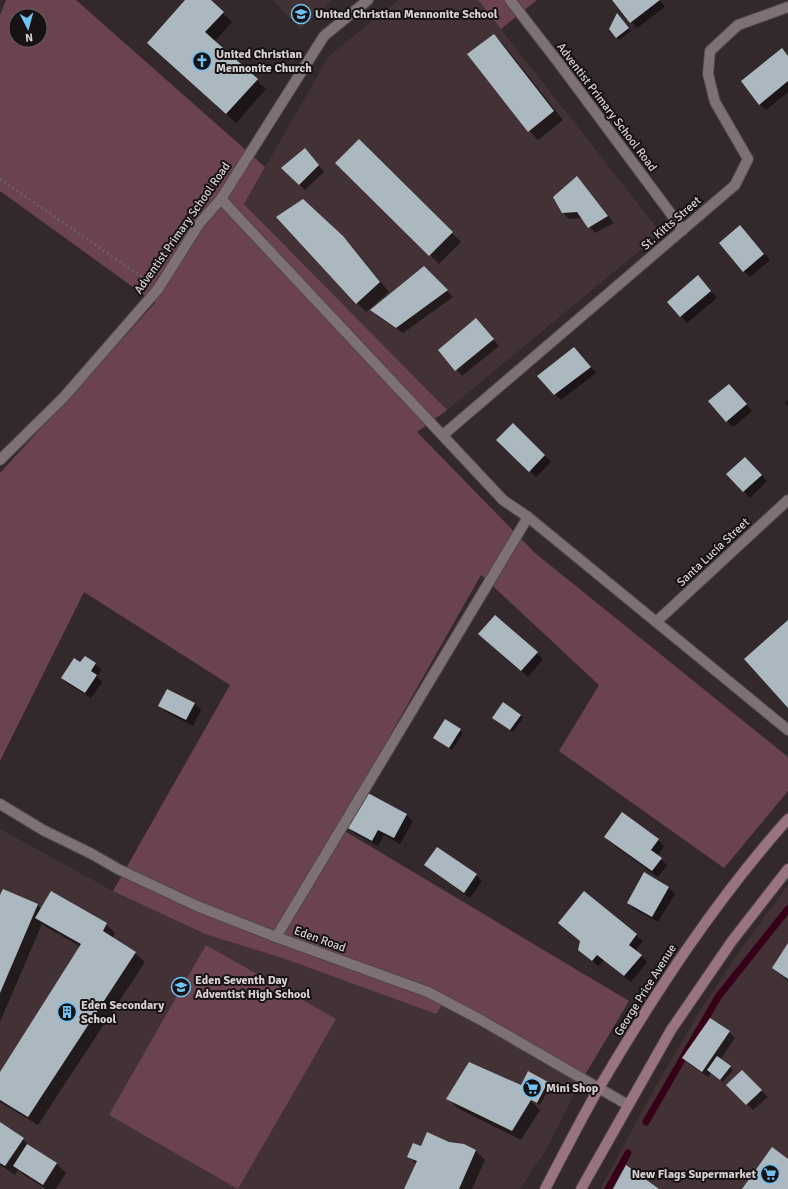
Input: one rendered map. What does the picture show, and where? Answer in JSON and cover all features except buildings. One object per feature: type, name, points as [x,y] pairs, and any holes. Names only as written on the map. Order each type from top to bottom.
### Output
[{"type":"main road","name":"George Price Avenue","points":[[545,1189],[598,1089],[638,1023],[694,937],[737,880],[788,819]]},
{"type":"main road","points":[[581,1189],[671,1030],[732,941],[788,869]]},
{"type":"street","name":"Adventist Primary School Road","points":[[0,460],[64,397],[158,288],[199,224],[221,199],[324,36],[368,0]]},
{"type":"street","name":"Adventist Primary School Road","points":[[510,0],[683,230]]},
{"type":"street","name":"St. Kitts Street","points":[[443,435],[735,185],[748,159],[715,102],[708,74],[710,51],[738,25],[788,7]]},
{"type":"street","points":[[221,199],[503,500],[528,517],[788,730]]},
{"type":"street","name":"Santa Lucía Street","points":[[656,622],[788,500]]},
{"type":"street","points":[[276,937],[528,517]]},
{"type":"street","name":"Eden Road","points":[[0,804],[44,830],[118,869],[197,906],[276,937],[428,992],[481,1020],[628,1105]]},
{"type":"path","points":[[0,178],[158,288]]},
{"type":"shaded area","points":[[6,0],[76,0],[265,167],[244,204],[447,410],[417,432],[535,553],[788,757],[788,791],[724,868],[559,751],[599,685],[481,575],[338,827],[629,1001],[579,1085],[498,1028],[445,1000],[436,1014],[288,960],[205,934],[113,891],[230,685],[84,592],[0,761],[0,473],[155,303],[0,191],[0,15]]},
{"type":"shaded area","name":"United Christian Mennonite School","points":[[273,0],[332,0],[300,29]]},
{"type":"shaded area","points":[[398,0],[478,0],[661,233],[447,410],[244,204],[329,56]]},
{"type":"shaded area","points":[[478,0],[537,0],[501,29]]},
{"type":"shaded area","name":"Eden Seventh Day Adventist High School","points":[[0,829],[113,891],[205,934],[288,960],[436,1014],[445,999],[498,1028],[579,1085],[547,1148],[520,1189],[0,1189]]},
{"type":"shaded area","points":[[788,885],[788,1189],[600,1189],[657,1084],[701,1009],[743,946]]},
{"type":"shaded area","points":[[206,945],[336,1019],[238,1189],[109,1115]]},
{"type":"waterway","points":[[646,1122],[718,997],[788,909]]},
{"type":"waterway","points":[[608,1189],[628,1153]]},
{"type":"place","name":"United Christian Mennonite School","points":[[301,14]]},
{"type":"place","name":"United Christian Mennonite Church","points":[[202,61]]},
{"type":"place","name":"Eden Seventh Day Adventist High School","points":[[181,987]]},
{"type":"place","name":"Eden Secondary School","points":[[67,1012]]},
{"type":"place","name":"Mini Shop","points":[[532,1088]]},
{"type":"place","name":"New Flags Supermarket","points":[[770,1174]]}]
